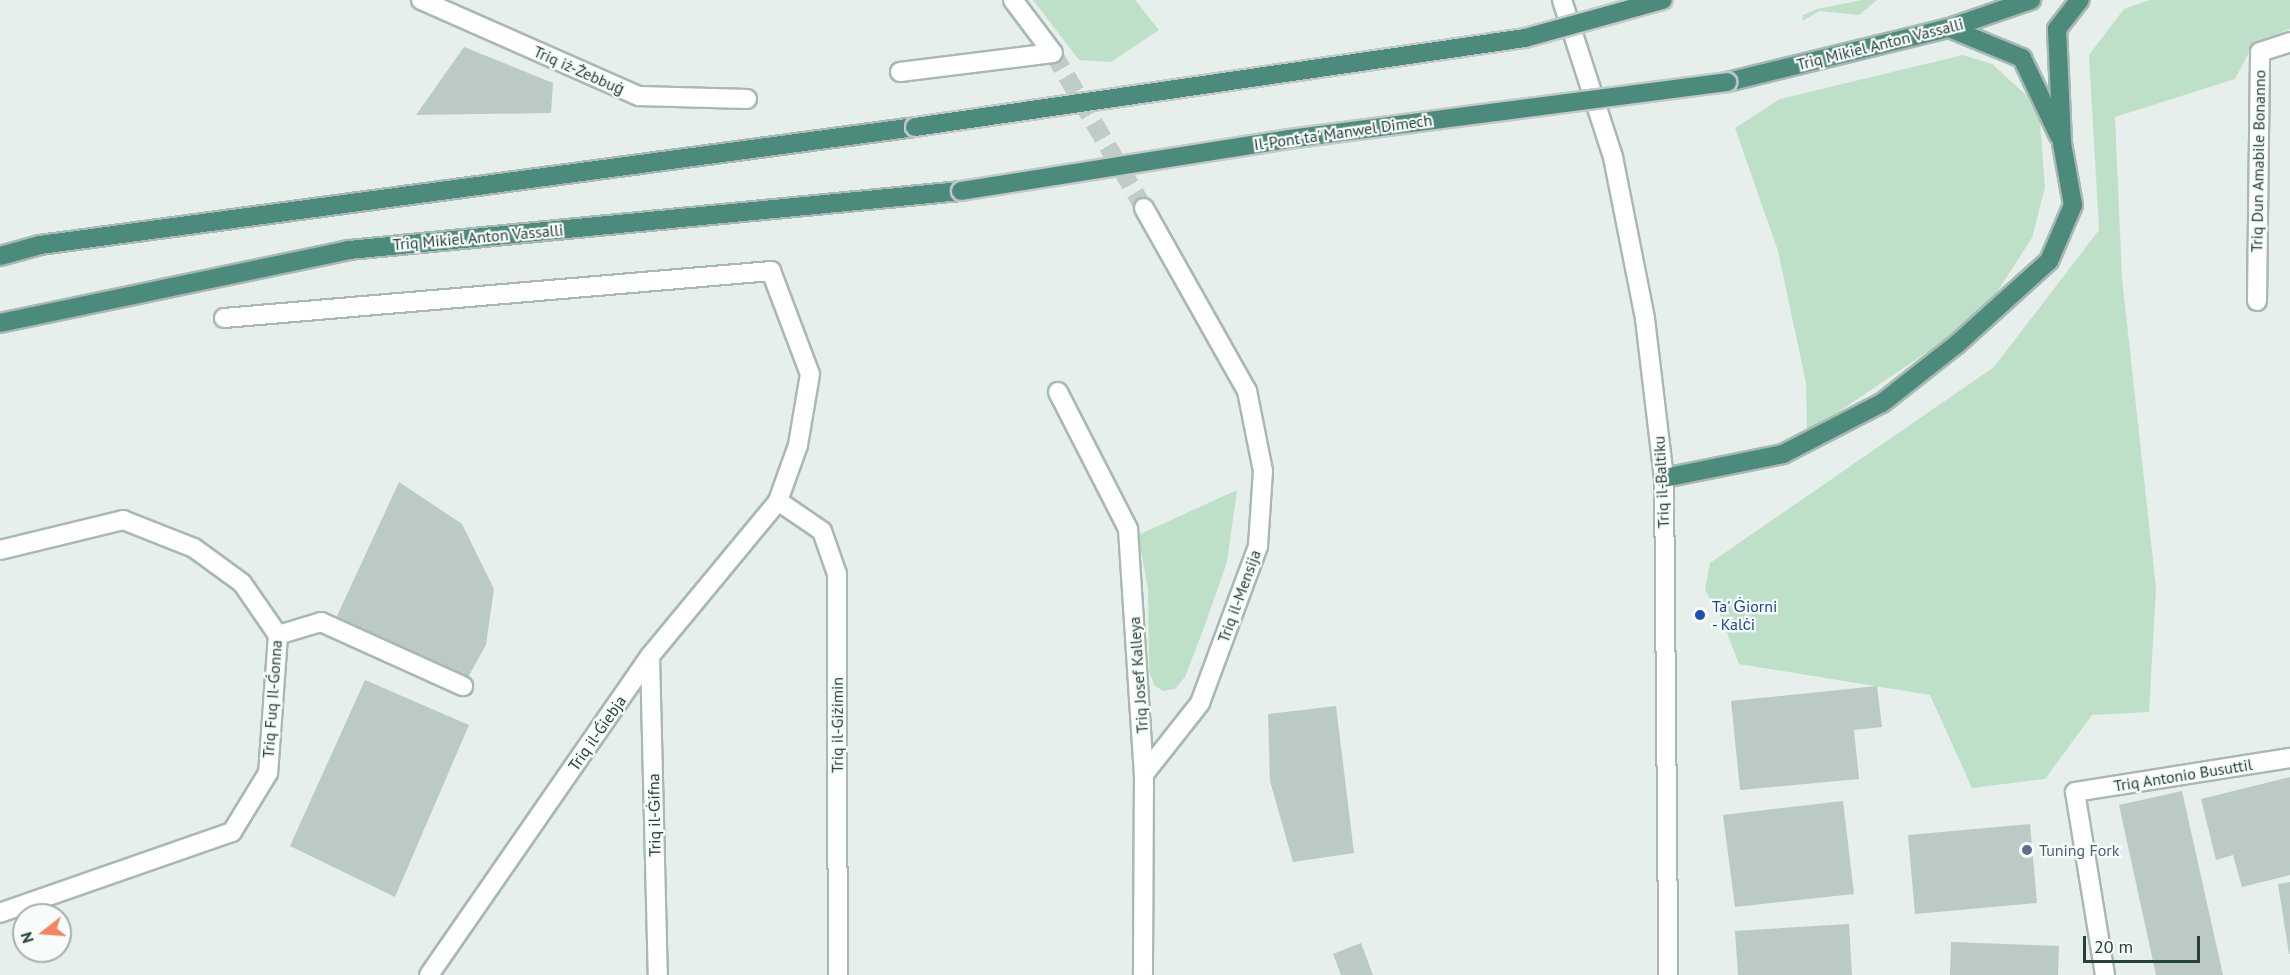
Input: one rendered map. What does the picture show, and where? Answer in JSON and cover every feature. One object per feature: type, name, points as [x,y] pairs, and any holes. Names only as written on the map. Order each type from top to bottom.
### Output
[{"type":"highway","points":[[0,256],[40,245],[915,127],[1525,38],[1664,0]]},
{"type":"highway","name":"Triq Mikiel Anton Vassalli","points":[[1727,82],[1949,28],[2031,0]]},
{"type":"highway","points":[[1664,478],[1783,454],[1882,403],[1957,344],[2049,261],[2073,205],[2062,143],[2057,29],[2080,0]]},
{"type":"highway","points":[[1949,28],[2022,58],[2062,143]]},
{"type":"highway","name":"Il-Pont ta' Manwel Dimech","points":[[961,191],[1289,139],[1727,82]]},
{"type":"highway","name":"Triq Mikiel Anton Vassalli","points":[[0,323],[349,250],[961,191]]},
{"type":"street","name":"Triq iż-Żebbuġ","points":[[421,0],[639,96],[747,99]]},
{"type":"street","points":[[900,72],[1053,53],[1013,0]]},
{"type":"street","name":"Triq il-Baltiku","points":[[1562,0],[1613,157],[1645,319],[1664,478],[1668,975]]},
{"type":"street","name":"Triq Dun Amabile Bonanno","points":[[2257,301],[2260,52],[2290,42]]},
{"type":"street","name":"Triq il-Mensija","points":[[1144,208],[1247,391],[1263,471],[1258,546],[1200,703],[1144,774]]},
{"type":"street","name":"Triq il-Ǵiebja","points":[[224,318],[771,271],[810,374],[798,445],[778,501],[650,656],[429,975]]},
{"type":"street","name":"Triq Josef Kalleya","points":[[1058,392],[1128,529],[1144,774],[1143,975]]},
{"type":"street","name":"Triq il-Giżimin","points":[[778,501],[822,531],[837,574],[838,975]]},
{"type":"street","name":"Triq Fuq Il-Ǵonna","points":[[0,550],[123,520],[194,548],[226,571],[242,583],[278,635],[267,773],[232,832],[0,913]]},
{"type":"street","points":[[278,635],[321,622],[463,686]]},
{"type":"street","name":"Triq il-Ġifna","points":[[650,656],[658,975]]},
{"type":"street","name":"Triq Antonio Busuttil","points":[[2105,975],[2075,792],[2290,758]]},
{"type":"green space","points":[[1033,0],[1135,0],[1159,30],[1111,62],[1079,60]]},
{"type":"green space","points":[[1862,0],[1877,0],[1859,15],[1820,11],[1802,21],[1803,15],[1817,9]]},
{"type":"green space","points":[[2149,0],[2290,0],[2290,29],[2253,45],[2235,79],[2115,117],[2122,278],[2156,588],[2149,712],[2092,715],[2045,779],[1972,788],[1930,695],[1739,664],[1720,615],[1705,590],[1710,563],[1994,367],[2099,230],[2089,55],[2124,9]]},
{"type":"green space","points":[[1963,55],[1992,64],[2026,95],[2040,123],[2045,187],[2032,238],[1995,295],[1945,340],[1807,433],[1806,383],[1778,251],[1735,128],[1780,99]]},
{"type":"green space","points":[[1237,490],[1227,562],[1206,622],[1185,677],[1175,689],[1163,691],[1154,685],[1149,671],[1148,589],[1138,535]]},
{"type":"building","points":[[464,47],[553,83],[551,113],[416,115]]},
{"type":"building","points":[[399,482],[462,524],[494,589],[486,645],[463,686],[337,616]]},
{"type":"building","points":[[365,680],[469,725],[395,897],[290,846]]},
{"type":"building","points":[[1877,686],[1882,727],[1854,730],[1859,779],[1740,790],[1731,701]]},
{"type":"building","points":[[1336,706],[1354,853],[1293,862],[1270,781],[1268,714]]},
{"type":"building","points":[[2290,777],[2290,875],[2242,887],[2233,855],[2216,860],[2201,799]]},
{"type":"building","points":[[2182,791],[2223,975],[2156,975],[2119,805]]},
{"type":"building","points":[[1843,801],[1854,894],[1735,907],[1723,815]]},
{"type":"building","points":[[2030,824],[2037,903],[1915,914],[1908,835]]},
{"type":"building","points":[[2290,882],[2290,954],[2289,954],[2278,884]]},
{"type":"building","points":[[1849,924],[1852,975],[1738,975],[1735,931]]},
{"type":"building","points":[[1951,942],[2059,946],[2058,975],[1950,975]]},
{"type":"building","points":[[1361,943],[1373,975],[1341,975],[1333,954]]},
{"type":"tunnel","points":[[1053,53],[1144,208]]},
{"type":"place","name":"Ta' Ġiorni - Kalċi","points":[[1700,615]]},
{"type":"place","name":"Tuning Fork","points":[[2027,850]]}]
